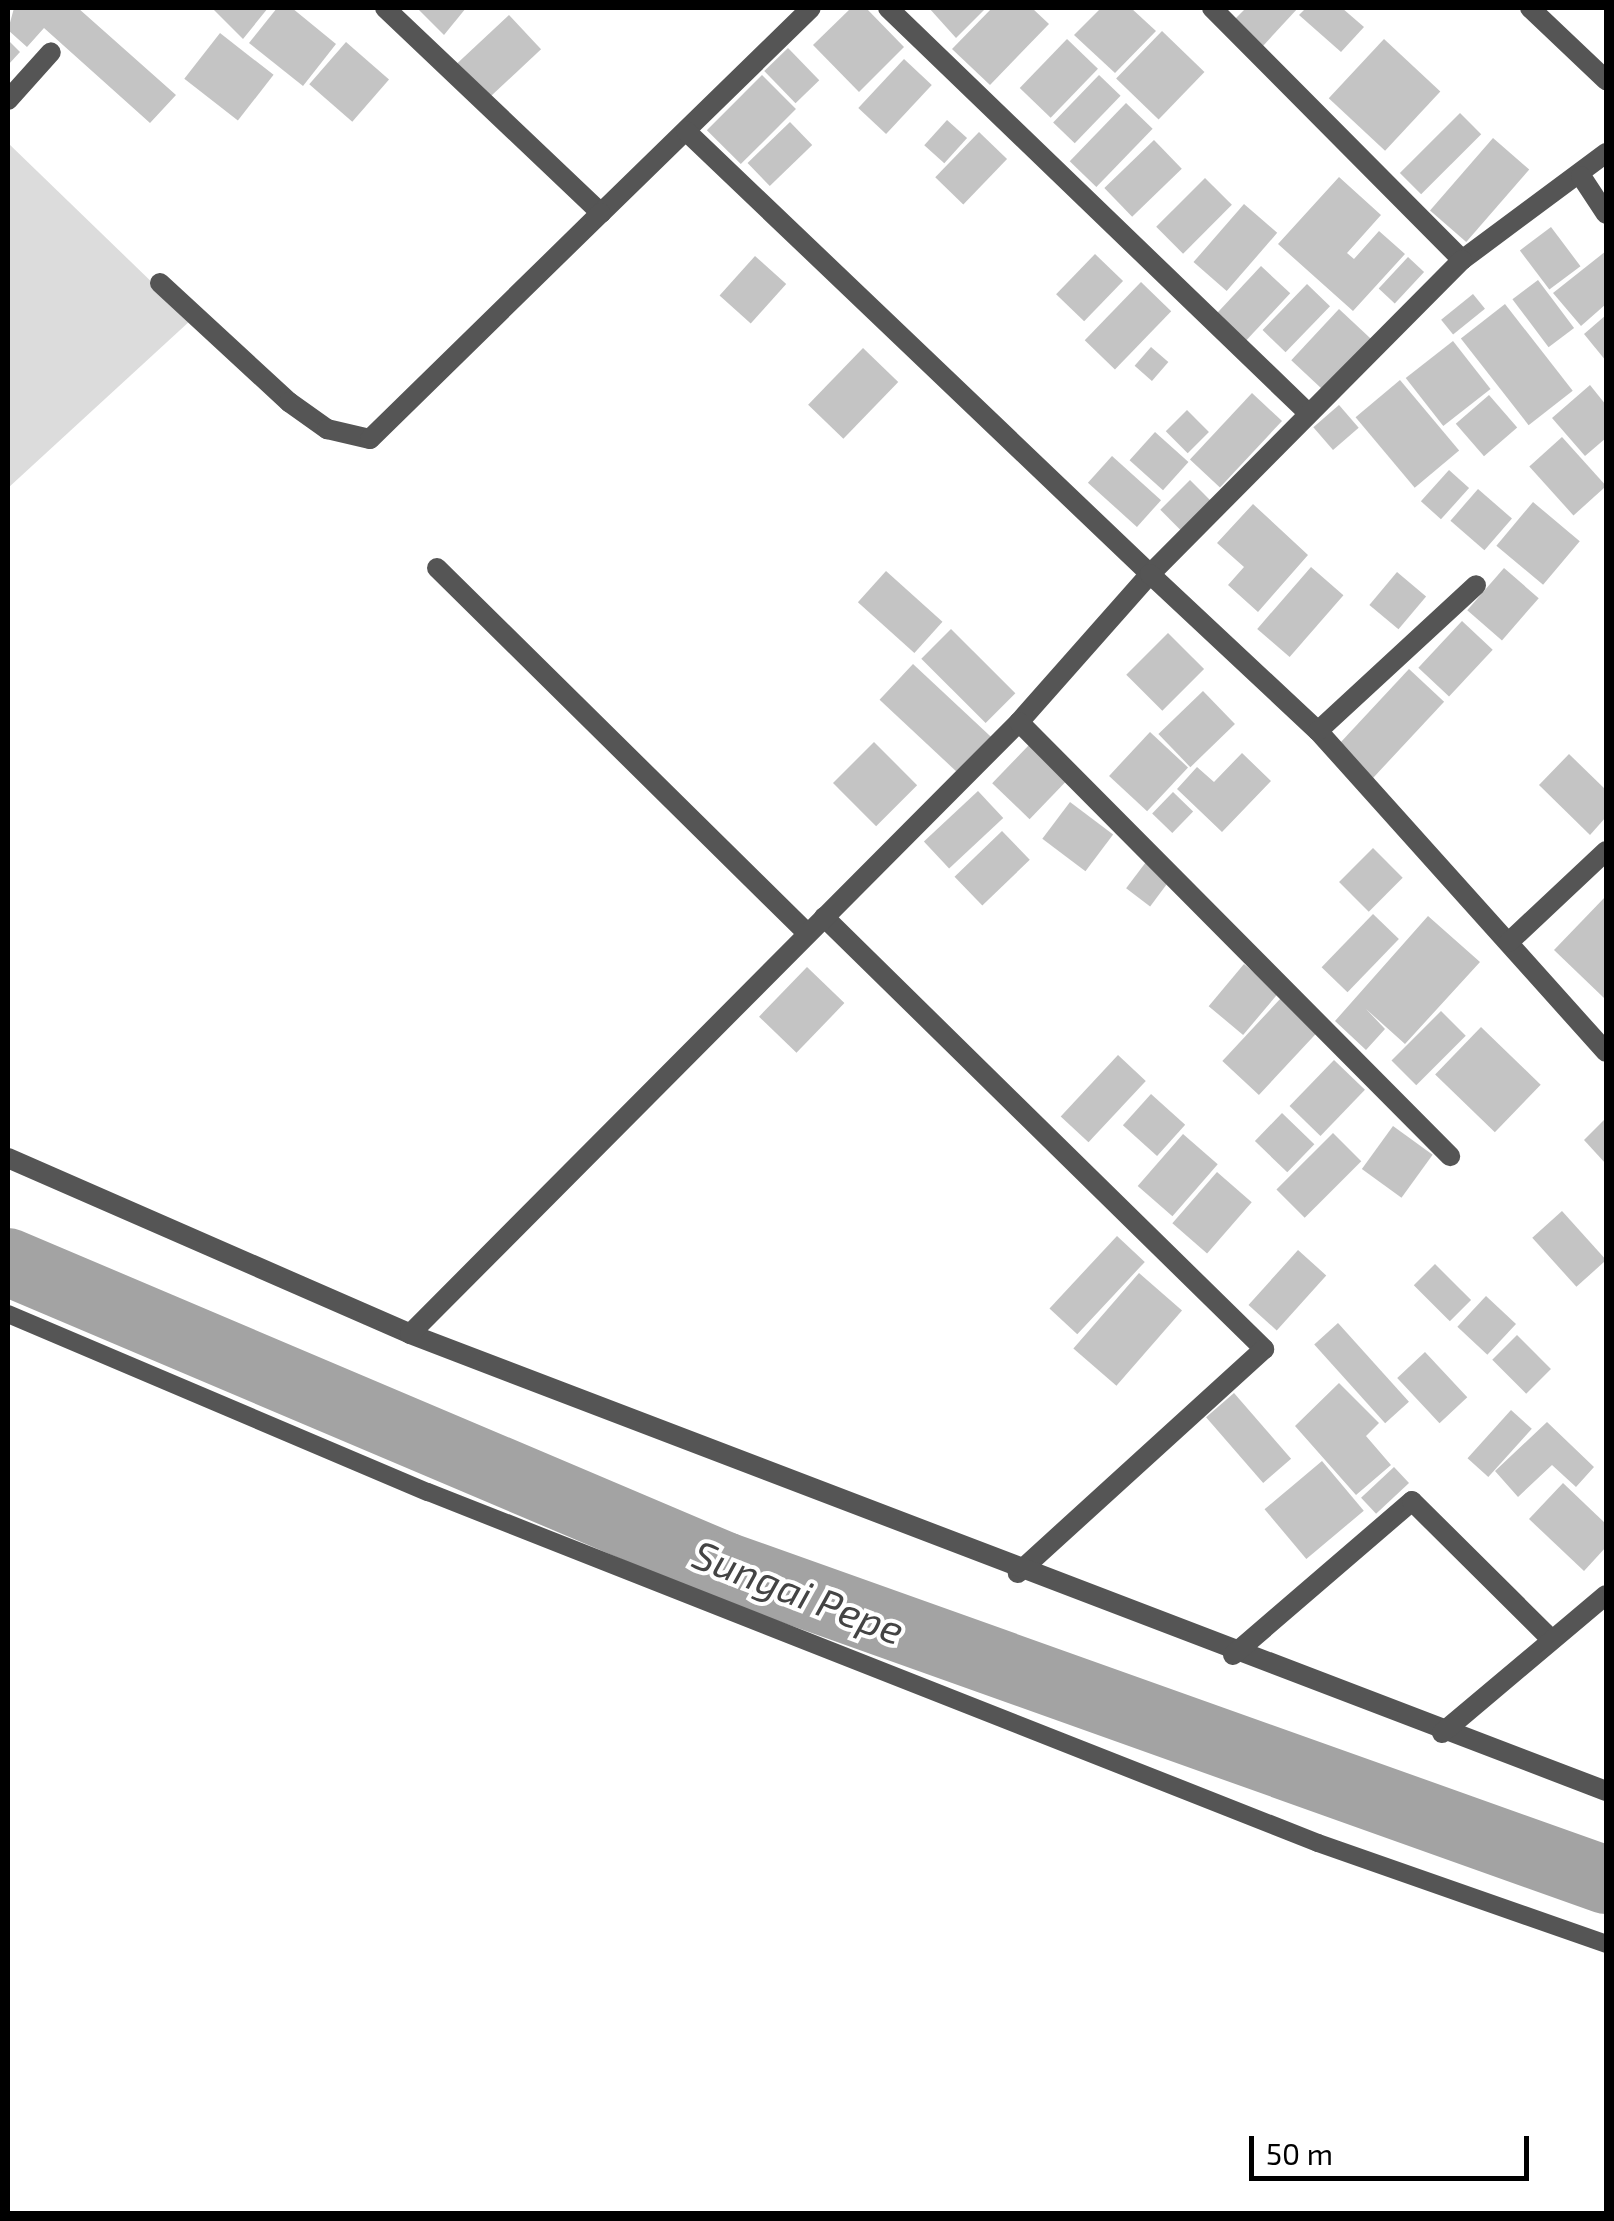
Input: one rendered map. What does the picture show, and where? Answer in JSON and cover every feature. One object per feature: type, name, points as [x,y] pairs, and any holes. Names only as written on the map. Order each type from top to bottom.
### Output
[{"type":"street","points":[[385,8],[601,213]]},
{"type":"street","points":[[160,283],[289,402],[326,429],[370,439],[812,8]]},
{"type":"street","points":[[888,8],[1304,409]]},
{"type":"street","points":[[1212,8],[1462,260]]},
{"type":"street","points":[[1530,8],[1606,80]]},
{"type":"street","points":[[8,100],[51,52]]},
{"type":"street","points":[[686,132],[1318,731],[1606,1052]]},
{"type":"street","points":[[410,1334],[1019,722],[1304,409],[1462,260],[1581,176],[1606,153]]},
{"type":"street","points":[[1581,176],[1606,214]]},
{"type":"street","points":[[437,568],[807,933]]},
{"type":"street","points":[[1318,731],[1476,585]]},
{"type":"street","points":[[1019,722],[1450,1156]]},
{"type":"street","points":[[1509,942],[1606,851]]},
{"type":"street","points":[[824,917],[1264,1349],[1018,1573]]},
{"type":"street","points":[[8,1158],[410,1334],[1018,1573],[1606,1791]]},
{"type":"street","points":[[1233,1655],[1412,1501],[1552,1640]]},
{"type":"street","points":[[1442,1733],[1606,1594]]},
{"type":"lane","points":[[8,1314],[928,1690],[1606,1944]]},
{"type":"shaded area","points":[[8,143],[191,320],[8,488]]},
{"type":"building","points":[[14,8],[78,8],[176,95],[150,123],[44,28],[27,47],[8,30]]},
{"type":"building","points":[[212,8],[268,8],[243,39]]},
{"type":"building","points":[[277,8],[292,8],[336,44],[303,86],[249,43]]},
{"type":"building","points":[[417,8],[466,8],[444,35]]},
{"type":"building","points":[[851,8],[866,8],[904,47],[859,92],[813,45]]},
{"type":"building","points":[[929,8],[986,8],[956,38]]},
{"type":"building","points":[[992,8],[1032,8],[1049,24],[990,85],[952,49]]},
{"type":"building","points":[[1101,8],[1131,8],[1156,31],[1115,73],[1074,35]]},
{"type":"building","points":[[1246,8],[1298,8],[1262,47],[1234,20]]},
{"type":"building","points":[[1306,8],[1342,8],[1364,27],[1341,52],[1299,15]]},
{"type":"building","points":[[509,15],[541,49],[489,98],[457,63]]},
{"type":"building","points":[[1162,31],[1204,72],[1159,119],[1116,78]]},
{"type":"building","points":[[220,33],[274,75],[238,121],[184,79]]},
{"type":"building","points":[[1067,39],[1098,69],[1051,118],[1020,88]]},
{"type":"building","points":[[1384,39],[1440,92],[1385,151],[1329,98]]},
{"type":"building","points":[[8,40],[20,52],[8,65]]},
{"type":"building","points":[[346,42],[389,79],[352,122],[309,84]]},
{"type":"building","points":[[788,48],[819,80],[796,103],[764,71]]},
{"type":"building","points":[[904,59],[932,85],[886,134],[858,108]]},
{"type":"building","points":[[762,75],[796,109],[741,164],[707,130]]},
{"type":"building","points":[[1099,75],[1121,96],[1075,143],[1053,122]]},
{"type":"building","points":[[1126,103],[1153,129],[1096,187],[1070,161]]},
{"type":"building","points":[[1460,113],[1481,134],[1421,194],[1400,173]]},
{"type":"building","points":[[947,120],[967,138],[944,163],[924,145]]},
{"type":"building","points":[[790,122],[812,145],[770,186],[748,163]]},
{"type":"building","points":[[979,132],[1007,159],[963,204],[935,177]]},
{"type":"building","points":[[1493,138],[1529,169],[1466,242],[1430,210]]},
{"type":"building","points":[[1154,140],[1182,169],[1132,217],[1104,188]]},
{"type":"building","points":[[1339,177],[1381,215],[1347,253],[1354,259],[1379,231],[1405,254],[1353,311],[1278,244]]},
{"type":"building","points":[[1205,178],[1232,205],[1183,254],[1156,227]]},
{"type":"building","points":[[1244,204],[1277,233],[1227,291],[1193,262]]},
{"type":"building","points":[[1551,227],[1580,266],[1549,290],[1520,250]]},
{"type":"building","points":[[1606,251],[1606,304],[1581,326],[1553,293]]},
{"type":"building","points":[[1095,254],[1123,281],[1084,321],[1056,294]]},
{"type":"building","points":[[755,256],[786,284],[751,323],[720,295]]},
{"type":"building","points":[[1408,257],[1424,272],[1395,303],[1379,288]]},
{"type":"building","points":[[1261,266],[1290,293],[1245,342],[1216,314]]},
{"type":"building","points":[[1538,280],[1574,328],[1549,347],[1512,299]]},
{"type":"building","points":[[1141,282],[1171,311],[1115,369],[1085,340]]},
{"type":"building","points":[[1307,284],[1330,306],[1286,352],[1263,330]]},
{"type":"building","points":[[1473,294],[1485,309],[1453,335],[1441,320]]},
{"type":"building","points":[[1505,304],[1573,391],[1529,425],[1461,338]]},
{"type":"building","points":[[1339,309],[1372,340],[1324,391],[1291,360]]},
{"type":"building","points":[[1606,315],[1606,361],[1584,334]]},
{"type":"building","points":[[1453,341],[1491,389],[1443,426],[1406,378]]},
{"type":"building","points":[[1151,347],[1168,362],[1152,381],[1135,366]]},
{"type":"building","points":[[863,348],[898,382],[843,439],[808,405]]},
{"type":"building","points":[[1400,380],[1459,450],[1415,488],[1356,417]]},
{"type":"building","points":[[1590,385],[1606,405],[1606,438],[1585,456],[1552,418]]},
{"type":"building","points":[[1252,393],[1282,421],[1220,488],[1190,460]]},
{"type":"building","points":[[1489,395],[1517,427],[1484,456],[1456,424]]},
{"type":"building","points":[[1339,405],[1359,428],[1333,450],[1313,427]]},
{"type":"building","points":[[1187,410],[1209,432],[1188,453],[1166,431]]},
{"type":"building","points":[[1155,432],[1188,462],[1163,490],[1130,460]]},
{"type":"building","points":[[1562,437],[1606,486],[1573,515],[1529,466]]},
{"type":"building","points":[[1112,456],[1161,500],[1137,527],[1088,483]]},
{"type":"building","points":[[1449,470],[1469,488],[1441,519],[1421,501]]},
{"type":"building","points":[[1190,480],[1211,501],[1182,531],[1160,510]]},
{"type":"building","points":[[1478,489],[1512,519],[1484,550],[1450,521]]},
{"type":"building","points":[[1533,502],[1580,541],[1543,585],[1496,546]]},
{"type":"building","points":[[1253,504],[1308,555],[1258,612],[1228,585],[1244,567],[1217,543]]},
{"type":"building","points":[[1311,567],[1343,595],[1290,657],[1257,629]]},
{"type":"building","points":[[1504,568],[1539,598],[1502,640],[1467,610]]},
{"type":"building","points":[[886,571],[942,622],[914,653],[858,602]]},
{"type":"building","points":[[1397,572],[1426,596],[1398,629],[1369,605]]},
{"type":"building","points":[[1462,621],[1493,650],[1449,696],[1418,668]]},
{"type":"building","points":[[951,629],[1015,693],[986,723],[921,659]]},
{"type":"building","points":[[1168,633],[1204,669],[1162,711],[1126,675]]},
{"type":"building","points":[[913,664],[995,740],[961,776],[880,700]]},
{"type":"building","points":[[1409,669],[1444,702],[1370,781],[1335,748]]},
{"type":"building","points":[[1203,691],[1235,724],[1190,767],[1158,734]]},
{"type":"building","points":[[1150,732],[1188,767],[1147,811],[1109,776]]},
{"type":"building","points":[[874,742],[917,785],[876,826],[833,783]]},
{"type":"building","points":[[1029,745],[1066,781],[1030,819],[992,783]]},
{"type":"building","points":[[1242,753],[1271,781],[1222,832],[1177,789],[1197,767],[1214,782]]},
{"type":"building","points":[[1569,754],[1606,790],[1606,817],[1590,835],[1539,785]]},
{"type":"building","points":[[978,791],[1003,818],[949,869],[924,841]]},
{"type":"building","points":[[1173,792],[1193,811],[1172,833],[1152,814]]},
{"type":"building","points":[[1070,802],[1113,834],[1085,871],[1042,839]]},
{"type":"building","points":[[1002,831],[1030,860],[982,906],[955,877]]},
{"type":"building","points":[[1373,848],[1403,878],[1369,912],[1339,882]]},
{"type":"building","points":[[1146,862],[1170,880],[1150,906],[1126,888]]},
{"type":"building","points":[[1606,896],[1606,996],[1604,998],[1554,950]]},
{"type":"building","points":[[1373,914],[1399,939],[1347,992],[1322,967]]},
{"type":"building","points":[[1428,916],[1480,962],[1405,1044],[1366,1009],[1385,1029],[1366,1050],[1335,1021]]},
{"type":"building","points":[[1244,964],[1278,993],[1243,1035],[1209,1006]]},
{"type":"building","points":[[807,967],[844,1003],[796,1053],[759,1017]]},
{"type":"building","points":[[1281,998],[1318,1032],[1259,1095],[1222,1061]]},
{"type":"building","points":[[1441,1011],[1466,1036],[1416,1085],[1392,1060]]},
{"type":"building","points":[[1481,1027],[1541,1085],[1495,1132],[1435,1074]]},
{"type":"building","points":[[1118,1055],[1146,1081],[1089,1142],[1061,1116]]},
{"type":"building","points":[[1334,1060],[1365,1090],[1320,1136],[1290,1106]]},
{"type":"building","points":[[1151,1094],[1185,1125],[1157,1156],[1123,1125]]},
{"type":"building","points":[[1282,1113],[1314,1144],[1287,1172],[1255,1141]]},
{"type":"building","points":[[1606,1118],[1606,1164],[1584,1140]]},
{"type":"building","points":[[1393,1126],[1433,1155],[1401,1198],[1362,1169]]},
{"type":"building","points":[[1333,1133],[1361,1161],[1305,1218],[1276,1190]]},
{"type":"building","points":[[1183,1134],[1218,1164],[1172,1216],[1138,1186]]},
{"type":"building","points":[[1217,1172],[1252,1202],[1207,1253],[1172,1223]]},
{"type":"building","points":[[1562,1211],[1606,1260],[1576,1287],[1532,1238]]},
{"type":"building","points":[[1117,1236],[1145,1262],[1077,1334],[1049,1308]]},
{"type":"building","points":[[1298,1250],[1326,1275],[1277,1330],[1248,1305]]},
{"type":"building","points":[[1435,1264],[1471,1300],[1450,1321],[1414,1285]]},
{"type":"building","points":[[1139,1273],[1182,1310],[1116,1386],[1073,1348]]},
{"type":"building","points":[[1486,1296],[1516,1324],[1487,1355],[1457,1327]]},
{"type":"building","points":[[1338,1323],[1409,1402],[1385,1423],[1314,1344]]},
{"type":"building","points":[[1517,1335],[1551,1369],[1526,1394],[1492,1360]]},
{"type":"building","points":[[1425,1352],[1467,1397],[1439,1423],[1397,1378]]},
{"type":"building","points":[[1339,1383],[1379,1423],[1366,1436],[1391,1465],[1356,1495],[1295,1426]]},
{"type":"building","points":[[1234,1393],[1291,1459],[1263,1483],[1206,1417]]},
{"type":"building","points":[[1511,1410],[1532,1429],[1488,1477],[1468,1458]]},
{"type":"building","points":[[1547,1422],[1594,1467],[1576,1487],[1552,1465],[1518,1497],[1495,1471]]},
{"type":"building","points":[[1322,1461],[1364,1511],[1306,1559],[1265,1509]]},
{"type":"building","points":[[1394,1467],[1409,1483],[1376,1514],[1361,1498]]},
{"type":"building","points":[[1563,1483],[1606,1524],[1606,1547],[1584,1571],[1529,1519]]},
{"type":"waterway","name":"Sungai Pepe","points":[[8,1262],[725,1566],[1606,1880]]}]
